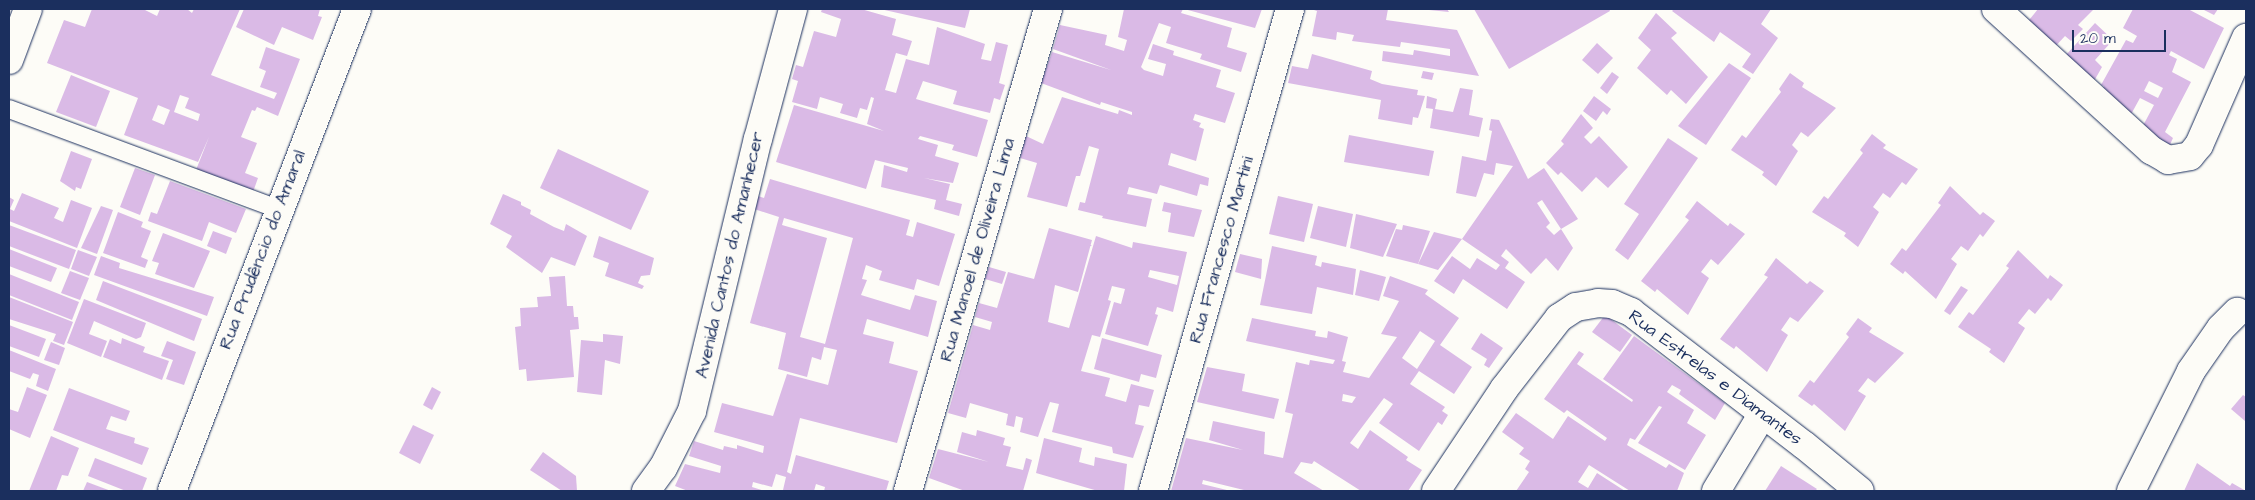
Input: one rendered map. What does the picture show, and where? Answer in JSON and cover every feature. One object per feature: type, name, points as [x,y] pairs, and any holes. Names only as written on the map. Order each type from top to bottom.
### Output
[{"type":"street","points":[[9,60],[28,9]]},
{"type":"street","name":"Rua Prudêncio do Amaral","points":[[172,491],[278,209],[356,9]]},
{"type":"street","name":"Avenida Cantos do Amanhecer","points":[[646,491],[663,468],[692,411],[758,139],[793,9]]},
{"type":"street","name":"Rua Manoel de Oliveira Lima","points":[[908,491],[1048,9]]},
{"type":"street","name":"Rua Francesco Martini","points":[[1153,491],[1290,9]]},
{"type":"street","points":[[1996,9],[2151,150],[2168,160],[2190,156],[2212,118],[2246,38]]},
{"type":"street","name":"Rua Estrelas e Diamantes","points":[[1436,491],[1504,388],[1559,318],[1586,303],[1612,304],[1631,312],[1762,415],[1804,445],[1860,491]]},
{"type":"street","points":[[2132,491],[2191,371],[2221,328],[2237,312]]},
{"type":"street","points":[[1716,491],[1762,415]]},
{"type":"lane","points":[[9,109],[278,209]]},
{"type":"building","points":[[92,9],[143,9],[157,16],[160,9],[187,9],[192,13],[194,9],[240,9],[211,75],[274,99],[277,93],[260,87],[266,71],[259,68],[266,47],[300,59],[278,116],[257,107],[255,111],[252,110],[241,137],[257,143],[245,173],[258,178],[253,192],[196,170],[209,137],[198,162],[124,135],[138,98],[47,63],[64,20],[85,27]],"holes":[[[180,95],[189,98],[185,108],[200,114],[198,121],[174,112]],[[158,105],[170,110],[164,125],[152,120]]]},
{"type":"building","points":[[244,9],[320,9],[318,16],[322,17],[313,40],[282,27],[274,45],[236,27]]},
{"type":"building","points":[[822,9],[861,9],[896,19],[892,35],[912,41],[907,56],[896,53],[885,90],[896,93],[906,59],[929,65],[937,27],[985,44],[981,59],[991,61],[996,42],[1008,45],[999,83],[1005,85],[1000,100],[994,98],[990,113],[953,104],[957,91],[923,81],[916,99],[988,120],[977,157],[952,150],[954,145],[920,136],[918,139],[938,145],[935,156],[959,163],[953,183],[924,178],[950,184],[946,200],[962,204],[959,216],[934,209],[936,200],[881,187],[884,165],[907,172],[908,168],[875,160],[866,189],[776,162],[794,105],[884,131],[867,124],[874,98],[871,97],[867,110],[860,108],[857,118],[840,113],[843,104],[820,97],[817,109],[792,102],[798,81],[792,79],[796,65],[803,67],[814,31],[836,37],[841,19],[821,12]]},
{"type":"building","points":[[880,9],[970,9],[965,28]]},
{"type":"building","points":[[1124,9],[1183,9],[1181,13],[1232,28],[1227,47],[1247,53],[1241,72],[1200,59],[1202,54],[1166,43],[1171,27],[1159,23],[1141,67],[1144,70],[1163,76],[1166,64],[1148,59],[1153,44],[1174,51],[1173,55],[1221,70],[1216,87],[1235,93],[1225,123],[1195,114],[1193,120],[1201,123],[1199,127],[1204,129],[1196,161],[1171,153],[1168,165],[1209,178],[1208,186],[1200,184],[1197,196],[1160,185],[1157,194],[1129,187],[1127,194],[1152,199],[1146,227],[1102,218],[1103,216],[1078,210],[1080,202],[1085,203],[1099,149],[1089,146],[1080,176],[1076,176],[1067,207],[1027,197],[1037,163],[1020,158],[1026,136],[1043,144],[1062,97],[1118,114],[1119,110],[1132,115],[1132,112],[1101,102],[1100,105],[1041,83],[1052,52],[1111,70],[1053,49],[1060,25],[1107,35],[1105,45],[1124,51],[1127,40],[1118,37]]},
{"type":"building","points":[[1184,9],[1262,9],[1255,28]]},
{"type":"building","points":[[1311,9],[1388,9],[1386,20],[1457,30],[1479,76],[1382,61],[1383,51],[1413,55],[1414,50],[1450,56],[1450,49],[1401,42],[1400,47],[1352,41],[1354,35],[1337,32],[1336,40],[1312,36],[1317,11]]},
{"type":"building","points":[[1447,9],[1449,12],[1429,10]]},
{"type":"building","points":[[1474,9],[1609,9],[1610,11],[1509,69]]},
{"type":"building","points":[[1674,9],[1771,9],[1761,24],[1778,38],[1753,74],[1742,67],[1751,54],[1720,32],[1714,42],[1672,11]]},
{"type":"building","points":[[2038,9],[2094,9],[2078,25],[2083,29],[2071,41],[2065,36],[2052,50],[2025,25]]},
{"type":"building","points":[[2133,9],[2188,9],[2224,28],[2204,69],[2171,51],[2169,55],[2177,59],[2172,72],[2191,82],[2165,132],[2173,138],[2167,151],[2138,135],[2154,105],[2140,98],[2129,118],[2111,107],[2116,98],[2110,106],[2097,99],[2104,86],[2101,85],[2126,40],[2133,43],[2137,36],[2123,28]],"holes":[[[2149,81],[2163,88],[2158,98],[2144,91]]]},
{"type":"building","points":[[2202,9],[2218,9],[2214,15]]},
{"type":"building","points":[[1656,13],[1677,33],[1671,38],[1708,77],[1686,104],[1671,90],[1667,95],[1637,68],[1651,50],[1638,38]]},
{"type":"building","points":[[2095,23],[2113,40],[2095,60],[2102,67],[2089,90],[2065,56]]},
{"type":"building","points":[[1597,43],[1613,58],[1598,74],[1582,60]]},
{"type":"building","points":[[1312,54],[1372,71],[1370,79],[1382,84],[1418,90],[1417,95],[1425,96],[1418,118],[1413,117],[1412,125],[1378,119],[1381,100],[1288,83],[1292,66],[1308,69]]},
{"type":"building","points":[[1729,63],[1751,78],[1706,145],[1678,126]]},
{"type":"building","points":[[1423,71],[1434,73],[1432,80],[1421,78]]},
{"type":"building","points":[[1612,72],[1619,77],[1607,94],[1600,88]]},
{"type":"building","points":[[1790,73],[1804,83],[1802,87],[1836,108],[1808,137],[1801,132],[1792,145],[1798,151],[1776,186],[1762,175],[1764,172],[1731,150],[1742,135],[1746,138],[1781,92],[1779,89]]},
{"type":"building","points":[[71,75],[110,91],[96,127],[56,112]]},
{"type":"building","points":[[1460,88],[1473,90],[1469,115],[1483,118],[1479,137],[1430,128],[1433,109],[1426,108],[1427,96],[1437,99],[1435,109],[1453,112]]},
{"type":"building","points":[[1594,96],[1611,109],[1607,115],[1603,111],[1596,121],[1583,111]]},
{"type":"building","points":[[1581,114],[1593,128],[1584,137],[1591,144],[1599,136],[1628,167],[1608,188],[1596,177],[1582,192],[1561,172],[1558,175],[1546,163],[1564,144],[1561,141]]},
{"type":"building","points":[[1491,119],[1499,120],[1528,179],[1544,168],[1578,219],[1561,229],[1573,248],[1558,271],[1546,258],[1531,274],[1506,249],[1501,256],[1509,262],[1505,268],[1525,282],[1507,309],[1463,279],[1454,294],[1434,281],[1452,256],[1470,269],[1477,258],[1496,270],[1500,265],[1462,239],[1513,166],[1496,163],[1494,175],[1484,173],[1476,197],[1456,193],[1462,156],[1486,161],[1492,131],[1489,130]],"holes":[[[1542,200],[1561,229],[1554,235],[1546,227],[1550,223],[1537,203]]]},
{"type":"building","points":[[1872,134],[1886,145],[1883,148],[1918,169],[1906,185],[1902,182],[1890,198],[1883,193],[1873,207],[1879,212],[1858,247],[1844,236],[1846,233],[1812,212],[1824,196],[1828,199],[1863,153],[1860,150]]},
{"type":"building","points":[[1349,135],[1434,151],[1429,176],[1344,162]]},
{"type":"building","points":[[1668,138],[1698,158],[1628,260],[1615,250],[1639,214],[1624,204]]},
{"type":"building","points":[[558,149],[649,191],[631,230],[540,188]]},
{"type":"building","points":[[71,151],[92,159],[81,189],[76,187],[75,191],[60,181]]},
{"type":"building","points":[[135,168],[155,175],[140,215],[120,207]]},
{"type":"building","points":[[770,179],[910,220],[906,235],[913,237],[917,222],[955,234],[939,286],[917,279],[914,290],[879,280],[882,271],[866,265],[862,279],[867,280],[861,295],[910,310],[915,295],[937,301],[928,337],[867,319],[863,334],[894,342],[889,363],[918,371],[897,443],[800,418],[787,472],[791,474],[796,455],[889,481],[886,491],[824,491],[825,487],[816,484],[814,491],[788,491],[783,490],[786,477],[776,474],[772,487],[753,482],[752,487],[765,491],[688,491],[675,486],[685,464],[720,473],[721,466],[689,456],[694,441],[723,450],[724,446],[737,449],[737,445],[763,453],[764,446],[714,432],[722,403],[773,416],[787,374],[828,385],[837,350],[824,347],[821,360],[812,357],[807,377],[778,369],[786,333],[750,323],[779,217],[754,209],[758,196],[764,198]],"holes":[[[784,218],[853,238],[825,344],[800,337],[827,238],[782,225]]]},
{"type":"building","points":[[170,181],[246,209],[236,233],[209,222],[202,241],[148,221],[151,212],[157,214]]},
{"type":"building","points":[[1950,186],[1980,215],[1983,212],[1995,221],[1983,237],[1980,234],[1968,251],[1961,246],[1951,259],[1957,264],[1936,299],[1905,271],[1903,274],[1890,264],[1902,248],[1906,251],[1941,205],[1938,203]]},
{"type":"building","points":[[22,193],[59,208],[54,218],[63,222],[71,200],[92,208],[77,248],[9,221],[9,197],[14,200],[10,209],[14,211]]},
{"type":"building","points":[[503,194],[521,202],[521,205],[531,210],[530,214],[554,227],[564,231],[566,224],[587,236],[575,266],[551,257],[542,273],[506,247],[512,236],[490,224]]},
{"type":"building","points":[[1278,196],[1313,204],[1304,242],[1269,234]]},
{"type":"building","points":[[1697,201],[1728,226],[1730,223],[1745,234],[1718,265],[1711,259],[1701,272],[1709,278],[1688,315],[1657,289],[1655,292],[1641,281],[1689,220],[1685,217]]},
{"type":"building","points":[[1164,202],[1202,210],[1194,237],[1168,232],[1171,213],[1162,211]]},
{"type":"building","points":[[101,206],[113,210],[97,254],[81,248]]},
{"type":"building","points":[[1318,206],[1353,214],[1346,247],[1310,238]]},
{"type":"building","points":[[118,212],[143,222],[141,227],[151,231],[141,257],[148,260],[145,268],[103,253]]},
{"type":"building","points":[[1356,214],[1397,224],[1383,257],[1350,248]]},
{"type":"building","points":[[9,225],[76,250],[69,269],[9,246]]},
{"type":"building","points":[[1403,225],[1430,231],[1418,264],[1386,256],[1396,229],[1402,230]]},
{"type":"building","points":[[1049,228],[1092,240],[1078,292],[1055,285],[1048,322],[1069,328],[1096,236],[1132,248],[1133,242],[1187,252],[1173,312],[1157,307],[1155,314],[1158,315],[1148,346],[1105,334],[1114,302],[1121,304],[1125,289],[1112,286],[1108,300],[1111,301],[1100,337],[1092,335],[1081,371],[1110,378],[1105,396],[1126,402],[1131,384],[1154,390],[1149,407],[1139,405],[1135,424],[1144,426],[1133,458],[1113,453],[1112,447],[1052,432],[1059,404],[1050,402],[1038,437],[1020,432],[1023,418],[1016,416],[1014,427],[1006,425],[1008,414],[970,403],[966,418],[948,413],[973,325],[990,330],[992,322],[975,317],[979,303],[997,308],[1008,272],[1034,279]],"holes":[[[1150,270],[1179,276],[1177,285],[1148,277]]]},
{"type":"building","points":[[213,231],[232,238],[226,254],[207,246]]},
{"type":"building","points":[[1434,232],[1462,239],[1438,270],[1418,264]]},
{"type":"building","points":[[163,233],[210,251],[194,288],[155,274],[159,263],[152,261]]},
{"type":"building","points":[[599,236],[654,258],[650,275],[641,276],[638,283],[644,286],[642,289],[605,276],[609,263],[593,257]]},
{"type":"building","points":[[1272,246],[1317,256],[1315,265],[1321,267],[1322,262],[1356,269],[1353,295],[1317,287],[1312,314],[1260,305]]},
{"type":"building","points":[[9,249],[57,268],[51,282],[9,266]]},
{"type":"building","points":[[78,250],[97,257],[89,276],[71,269]]},
{"type":"building","points":[[2018,250],[2048,279],[2050,275],[2063,285],[2051,301],[2048,298],[2035,314],[2029,309],[2018,323],[2025,328],[2004,363],[1989,352],[1991,349],[1958,327],[1969,312],[1973,315],[2009,268],[2006,266]]},
{"type":"building","points":[[1240,254],[1262,259],[1261,279],[1235,272]]},
{"type":"building","points":[[101,256],[120,263],[119,268],[214,297],[207,316],[94,275]]},
{"type":"building","points":[[1776,258],[1807,284],[1810,281],[1824,291],[1798,322],[1790,317],[1781,330],[1788,335],[1767,372],[1736,346],[1734,349],[1720,339],[1768,277],[1764,275]]},
{"type":"building","points":[[989,267],[1006,272],[1002,284],[985,279]]},
{"type":"building","points":[[1360,270],[1386,277],[1379,301],[1355,295]]},
{"type":"building","points":[[70,271],[89,278],[80,300],[61,293]]},
{"type":"building","points":[[9,274],[79,302],[72,320],[9,295]]},
{"type":"building","points":[[565,276],[567,306],[573,306],[574,317],[578,317],[579,329],[570,330],[574,377],[527,381],[526,369],[519,370],[515,327],[521,326],[520,308],[538,307],[537,297],[551,296],[549,277]]},
{"type":"building","points":[[1390,276],[1428,290],[1425,294],[1459,318],[1440,345],[1472,367],[1454,394],[1419,371],[1410,384],[1445,407],[1442,411],[1448,415],[1442,425],[1438,422],[1419,451],[1379,423],[1393,404],[1384,398],[1350,443],[1358,449],[1370,430],[1408,457],[1406,460],[1422,470],[1408,491],[1361,491],[1314,461],[1312,464],[1301,462],[1294,473],[1324,491],[1248,491],[1203,480],[1202,484],[1231,491],[1171,491],[1186,438],[1243,450],[1209,440],[1213,421],[1265,432],[1264,454],[1283,458],[1293,414],[1285,412],[1296,362],[1309,365],[1310,360],[1333,364],[1335,360],[1246,341],[1252,318],[1316,331],[1315,336],[1327,338],[1328,331],[1348,337],[1342,361],[1346,362],[1343,372],[1369,378],[1397,337],[1381,334],[1399,301],[1383,296]],"holes":[[[1420,331],[1435,341],[1417,369],[1402,358]],[[1343,394],[1356,397],[1352,403],[1342,401]]]},
{"type":"building","points":[[103,281],[202,319],[194,341],[96,300]]},
{"type":"building","points":[[1961,286],[1968,290],[1950,315],[1944,311]]},
{"type":"building","points":[[9,297],[73,322],[64,345],[53,341],[56,334],[9,319]]},
{"type":"building","points":[[84,299],[146,323],[141,337],[136,339],[94,321],[89,334],[107,341],[101,357],[67,343]]},
{"type":"building","points":[[1605,315],[1632,335],[1620,352],[1592,332]]},
{"type":"building","points":[[1858,318],[1872,328],[1869,332],[1904,353],[1875,383],[1868,378],[1858,391],[1866,396],[1845,431],[1814,404],[1812,406],[1798,396],[1810,380],[1814,383],[1849,337],[1846,334]]},
{"type":"building","points":[[9,325],[46,339],[39,357],[9,346]]},
{"type":"building","points":[[1481,333],[1503,348],[1489,368],[1484,365],[1487,359],[1471,349]]},
{"type":"building","points":[[603,334],[623,336],[620,364],[605,360],[602,395],[577,392],[581,340],[603,342]]},
{"type":"building","points":[[1634,336],[1725,403],[1715,420],[1679,394],[1681,390],[1672,385],[1667,392],[1694,410],[1687,423],[1706,435],[1685,470],[1638,443],[1662,407],[1659,406],[1635,440],[1630,438],[1627,445],[1666,468],[1669,464],[1684,473],[1677,491],[1630,491],[1589,465],[1578,482],[1588,488],[1597,473],[1625,491],[1516,491],[1529,472],[1525,469],[1530,461],[1519,454],[1524,448],[1502,432],[1516,413],[1553,439],[1568,416],[1605,441],[1607,438],[1567,410],[1564,413],[1544,399],[1579,351],[1584,354],[1577,364],[1632,402],[1633,400],[1603,379]]},
{"type":"building","points":[[122,338],[145,347],[143,352],[169,361],[162,380],[103,357],[110,339],[121,344]]},
{"type":"building","points":[[1102,338],[1162,355],[1156,378],[1141,374],[1139,382],[1094,369]]},
{"type":"building","points":[[167,341],[196,352],[184,385],[166,379],[173,360],[161,356]]},
{"type":"building","points":[[51,342],[65,348],[59,365],[44,360]]},
{"type":"building","points":[[9,350],[56,369],[48,391],[36,386],[39,375],[33,373],[30,379],[9,371]]},
{"type":"building","points":[[1207,367],[1245,374],[1242,391],[1279,399],[1274,419],[1197,402]]},
{"type":"building","points":[[27,387],[47,395],[30,438],[9,429],[9,409],[18,412]]},
{"type":"building","points":[[432,387],[441,392],[432,410],[423,405]]},
{"type":"building","points":[[69,388],[130,411],[126,421],[111,416],[106,429],[135,438],[134,443],[149,448],[142,465],[53,430]]},
{"type":"building","points":[[2243,395],[2246,397],[2245,421],[2231,409]]},
{"type":"building","points":[[413,425],[434,435],[420,464],[399,453]]},
{"type":"building","points":[[977,430],[1005,438],[1003,445],[1011,447],[1006,466],[1023,470],[1026,458],[1032,460],[1023,491],[965,491],[929,478],[938,449],[989,462],[957,452],[962,432],[976,436]]},
{"type":"building","points":[[51,436],[79,448],[68,476],[62,475],[56,491],[29,491]]},
{"type":"building","points":[[1044,438],[1082,448],[1079,462],[1094,466],[1095,457],[1127,464],[1124,491],[1098,491],[1036,473]]},
{"type":"building","points":[[543,452],[576,476],[577,491],[562,491],[530,470]]},
{"type":"building","points":[[95,458],[147,478],[142,491],[126,491],[88,476]]},
{"type":"building","points":[[2197,463],[2230,486],[2232,483],[2246,491],[2184,491]]},
{"type":"building","points":[[1781,466],[1817,489],[1815,491],[1765,491]]},
{"type":"building","points":[[87,482],[111,491],[83,491]]}]
